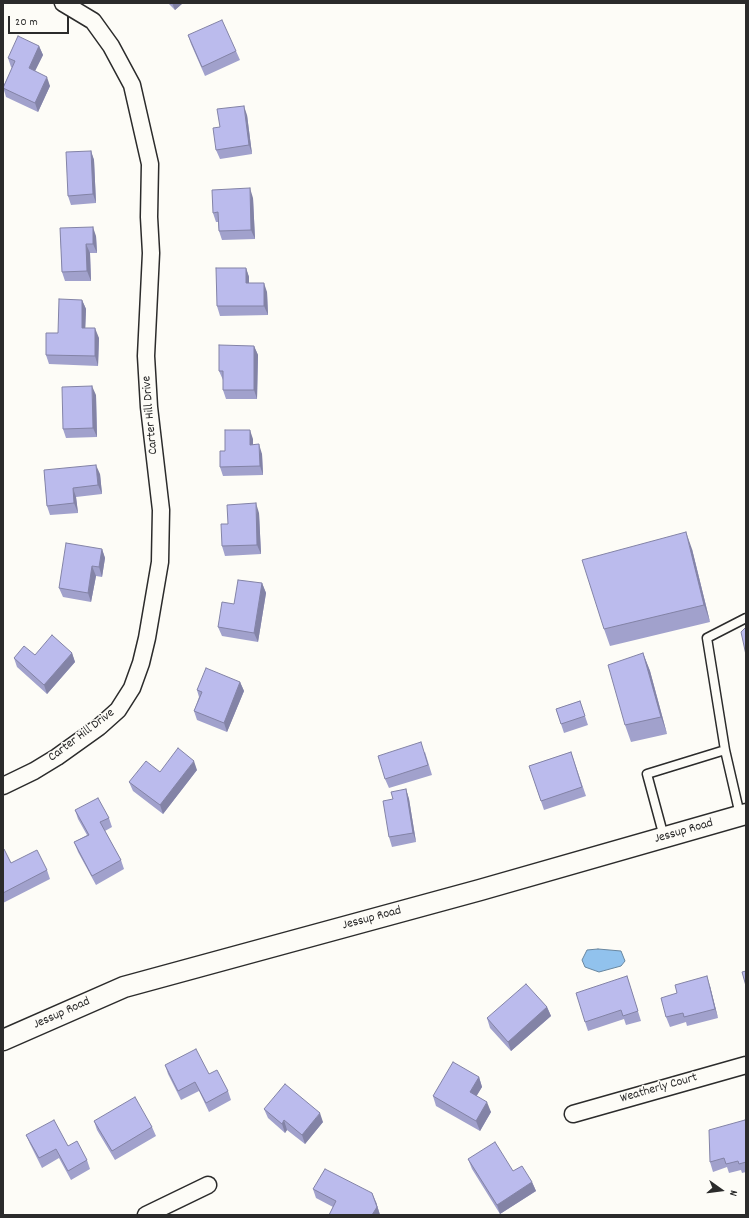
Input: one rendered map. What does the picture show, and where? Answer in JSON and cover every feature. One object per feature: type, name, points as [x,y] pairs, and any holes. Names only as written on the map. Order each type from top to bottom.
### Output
[{"type":"street","name":"Carter Hill Drive","points":[[3,786],[57,757],[99,727],[118,710],[132,688],[141,663],[147,638],[160,562],[161,510],[149,407],[146,356],[151,252],[149,217],[150,164],[132,85],[111,46],[93,21],[64,3]]},
{"type":"street","name":"Jessup Road","points":[[3,1040],[124,986],[480,890],[743,815]]},
{"type":"street","name":"Weatherly Court","points":[[573,1114],[746,1065]]},
{"type":"street","points":[[146,1215],[208,1185]]},
{"type":"lane","points":[[743,815],[725,750],[707,638],[746,618]]},
{"type":"lane","points":[[664,837],[647,774],[725,750]]},
{"type":"water","points":[[598,949],[621,951],[625,961],[621,966],[599,972],[585,967],[582,960],[587,950]]},
{"type":"building","points":[[222,20],[236,51],[202,67],[188,35]]},
{"type":"building","points":[[18,36],[39,46],[29,68],[47,77],[35,103],[3,88],[15,61],[8,58]]},
{"type":"building","points":[[244,106],[249,145],[216,150],[213,128],[220,127],[217,109]]},
{"type":"building","points":[[91,151],[93,194],[68,196],[66,152]]},
{"type":"building","points":[[250,188],[251,230],[219,231],[218,212],[213,213],[212,190]]},
{"type":"building","points":[[93,227],[93,244],[86,244],[87,271],[62,272],[60,228]]},
{"type":"building","points":[[216,268],[246,268],[246,283],[264,283],[264,306],[217,306]]},
{"type":"building","points":[[59,299],[82,300],[82,328],[95,328],[95,356],[46,355],[46,333],[58,333]]},
{"type":"building","points":[[219,345],[254,346],[254,390],[223,390],[223,371],[219,371]]},
{"type":"building","points":[[92,386],[93,428],[63,429],[62,387]]},
{"type":"building","points":[[225,430],[250,430],[250,445],[259,444],[260,466],[220,467],[220,451],[225,451]]},
{"type":"building","points":[[96,465],[98,485],[73,488],[74,503],[47,506],[44,470]]},
{"type":"building","points":[[256,503],[257,545],[222,546],[221,524],[228,524],[227,505]]},
{"type":"building","points":[[686,532],[704,605],[604,629],[582,560]]},
{"type":"building","points":[[66,543],[102,549],[99,567],[92,566],[88,593],[59,588]]},
{"type":"building","points":[[238,580],[262,583],[254,633],[218,627],[222,602],[234,604]]},
{"type":"building","points":[[746,627],[746,655],[741,632]]},
{"type":"building","points":[[52,635],[72,653],[44,685],[14,658],[24,646],[35,655]]},
{"type":"building","points":[[643,653],[661,717],[625,725],[608,665]]},
{"type":"building","points":[[206,668],[240,682],[224,723],[194,711],[202,692],[197,690]]},
{"type":"building","points":[[580,701],[585,716],[561,724],[556,709]]},
{"type":"building","points":[[421,742],[428,765],[385,779],[378,756]]},
{"type":"building","points":[[178,748],[194,761],[160,805],[129,782],[146,761],[160,772]]},
{"type":"building","points":[[571,752],[582,787],[541,801],[529,766]]},
{"type":"building","points":[[406,789],[413,833],[389,837],[383,801],[393,799],[391,792]]},
{"type":"building","points":[[98,798],[109,818],[100,822],[121,860],[92,876],[74,842],[89,835],[75,810]]},
{"type":"building","points":[[3,849],[11,863],[37,850],[47,870],[3,893]]},
{"type":"building","points":[[746,971],[746,986],[742,972]]},
{"type":"building","points":[[627,976],[638,1011],[623,1016],[621,1010],[585,1022],[576,993]]},
{"type":"building","points":[[707,976],[715,1009],[684,1017],[683,1013],[666,1017],[661,998],[677,993],[675,985]]},
{"type":"building","points":[[526,984],[547,1007],[508,1042],[487,1018]]},
{"type":"building","points":[[196,1049],[209,1074],[217,1070],[228,1091],[206,1103],[195,1082],[178,1091],[165,1065]]},
{"type":"building","points":[[453,1062],[479,1077],[470,1092],[487,1102],[476,1121],[433,1096]]},
{"type":"building","points":[[285,1084],[320,1113],[302,1135],[284,1120],[282,1124],[264,1109]]},
{"type":"building","points":[[135,1097],[152,1127],[112,1151],[94,1121]]},
{"type":"building","points":[[54,1120],[68,1146],[77,1141],[87,1160],[68,1171],[56,1149],[39,1158],[26,1135]]},
{"type":"building","points":[[745,1120],[746,1162],[739,1164],[738,1161],[726,1164],[724,1158],[710,1162],[709,1130]]},
{"type":"building","points":[[495,1142],[513,1171],[522,1166],[532,1182],[497,1205],[468,1159]]},
{"type":"building","points":[[325,1169],[372,1193],[377,1207],[372,1215],[329,1215],[336,1201],[313,1189]]}]
